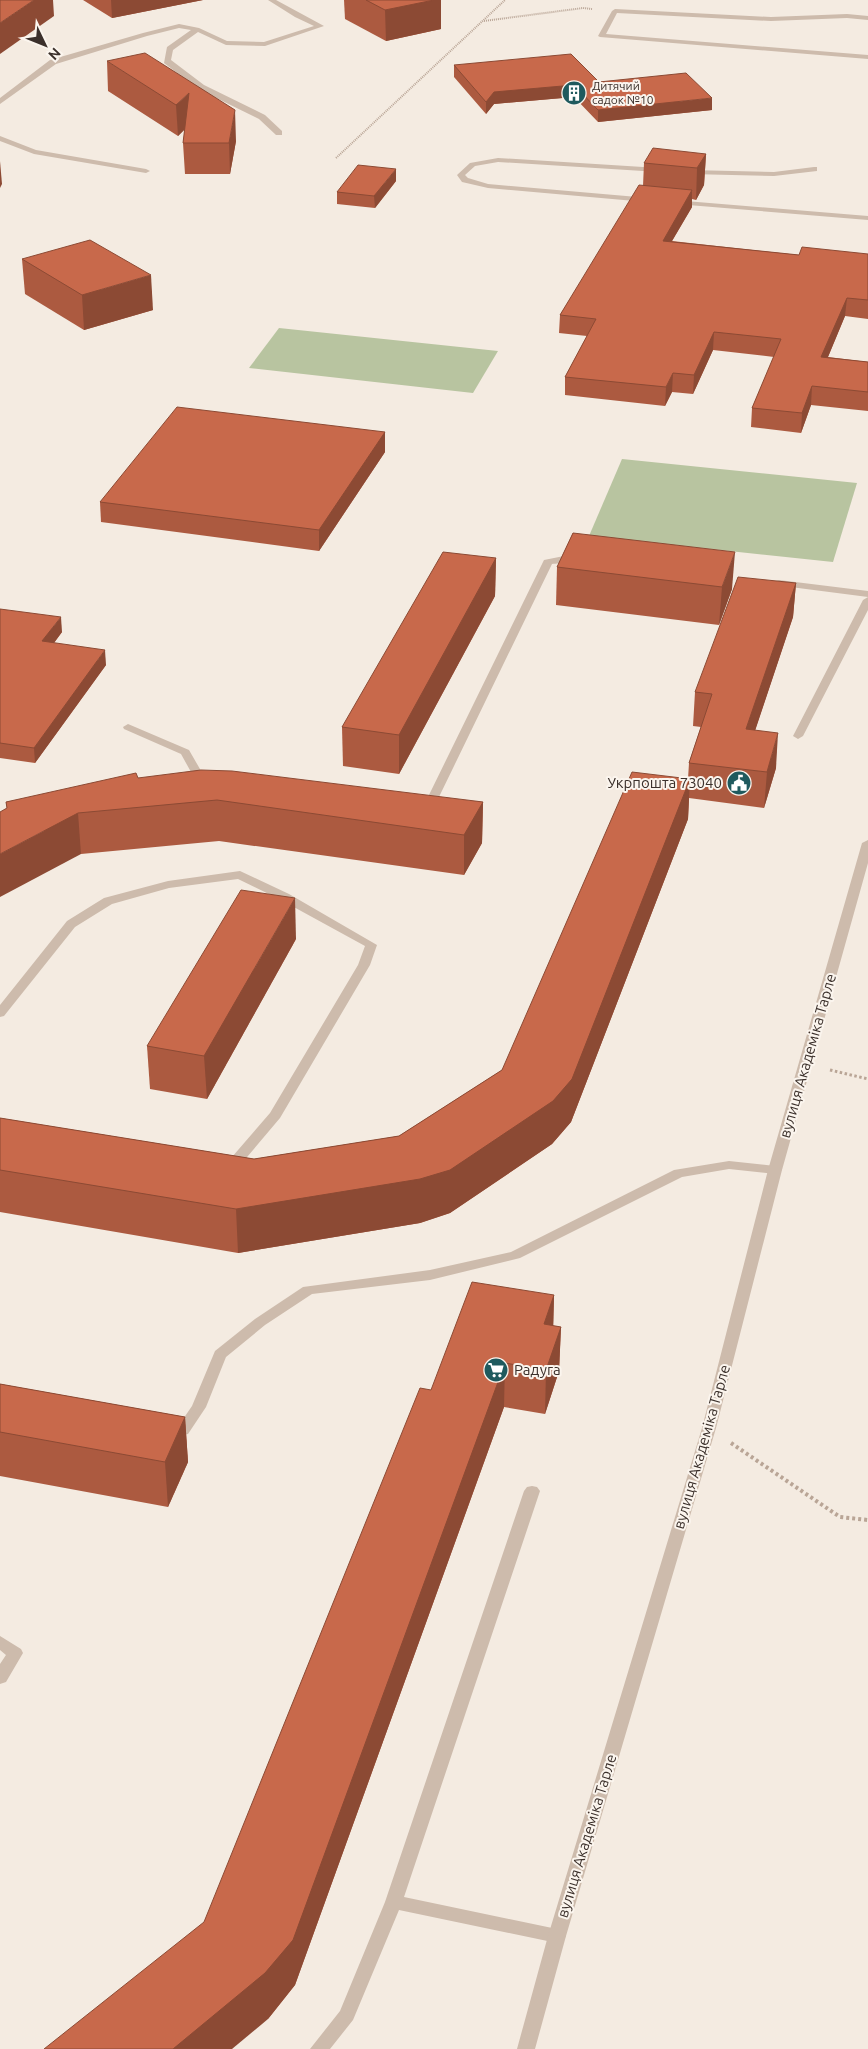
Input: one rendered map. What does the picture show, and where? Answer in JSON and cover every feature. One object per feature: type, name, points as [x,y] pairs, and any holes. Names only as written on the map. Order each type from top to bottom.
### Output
[{"type":"street","points":[[0,102],[53,62],[145,34],[180,26],[197,29],[226,43],[265,44],[320,26],[297,16],[272,0]]},
{"type":"street","points":[[868,18],[847,16],[771,19],[615,11],[602,36],[868,57]]},
{"type":"street","points":[[197,29],[170,49],[167,60],[200,87],[262,117],[279,133]]},
{"type":"street","points":[[0,138],[34,152],[146,171]]},
{"type":"street","points":[[654,200],[488,186],[465,180],[461,175],[468,166],[477,162],[498,160],[666,170]]},
{"type":"street","points":[[676,171],[774,174],[814,169]]},
{"type":"street","points":[[663,201],[868,218]]},
{"type":"street","points":[[405,804],[432,799],[548,562],[569,558],[585,559]]},
{"type":"street","points":[[769,581],[868,594]]},
{"type":"street","points":[[798,736],[868,600]]},
{"type":"street","points":[[128,727],[185,752],[200,779],[218,783]]},
{"type":"street","name":"вулиця Академіка Тарле","points":[[526,2049],[557,1936],[709,1428],[775,1170],[868,843]]},
{"type":"street","points":[[0,1013],[71,924],[108,901],[168,885],[240,875],[285,897],[371,945],[364,966],[275,1115],[237,1160],[208,1168]]},
{"type":"street","points":[[157,1427],[183,1430],[199,1407],[220,1354],[260,1322],[308,1290],[430,1275],[515,1255],[679,1172],[729,1165],[775,1170]]},
{"type":"street","points":[[319,2049],[347,2015],[394,1902],[532,1491]]},
{"type":"street","points":[[0,1642],[15,1653],[0,1678]]},
{"type":"street","points":[[394,1902],[557,1936]]},
{"type":"path","points":[[336,158],[505,0]]},
{"type":"path","points":[[482,21],[583,8],[615,11]]},
{"type":"path","points":[[805,1064],[868,1079]]},
{"type":"path","points":[[709,1428],[840,1517],[868,1520]]},
{"type":"green space","points":[[279,328],[498,351],[473,393],[249,368]]},
{"type":"green space","points":[[622,459],[857,483],[833,562],[589,536]]},
{"type":"building","points":[[0,0],[34,0],[0,23]]},
{"type":"building","points":[[366,0],[434,0],[385,10]]},
{"type":"building","points":[[145,53],[235,110],[229,143],[183,143],[189,93],[176,105],[107,61]]},
{"type":"building","points":[[571,54],[599,82],[686,73],[712,98],[598,110],[574,85],[494,92],[486,102],[454,65]]},
{"type":"building","points":[[653,148],[706,154],[697,168],[644,163]]},
{"type":"building","points":[[358,165],[396,169],[374,196],[337,192]]},
{"type":"building","points":[[639,185],[692,190],[663,241],[799,255],[802,247],[868,254],[868,300],[847,298],[821,357],[868,362],[868,392],[812,386],[802,413],[752,408],[781,339],[714,332],[694,375],[673,373],[666,387],[565,377],[596,319],[560,315]]},
{"type":"building","points":[[90,240],[151,275],[82,295],[22,259]]},
{"type":"building","points":[[177,407],[385,432],[319,530],[100,502]]},
{"type":"building","points":[[573,533],[735,552],[722,587],[557,567]]},
{"type":"building","points":[[443,552],[496,558],[399,735],[342,727]]},
{"type":"building","points":[[738,577],[796,583],[746,729],[778,733],[767,772],[689,763],[712,694],[695,692]]},
{"type":"building","points":[[0,609],[61,617],[42,641],[105,650],[34,748],[0,743]]},
{"type":"building","points":[[201,770],[232,771],[483,802],[464,835],[217,800],[78,813],[0,854],[0,812],[7,808],[6,802],[136,773],[138,778]]},
{"type":"building","points":[[632,772],[690,779],[572,1079],[553,1101],[450,1170],[420,1179],[236,1209],[0,1170],[0,1118],[254,1159],[399,1136],[502,1070]]},
{"type":"building","points":[[241,890],[295,898],[204,1056],[147,1046]]},
{"type":"building","points":[[472,1282],[554,1295],[544,1324],[561,1327],[546,1370],[505,1363],[293,1940],[265,1973],[173,2049],[44,2049],[204,1922],[420,1388],[431,1390]]},
{"type":"building","points":[[0,1384],[185,1417],[165,1462],[0,1432]]},
{"type":"place","name":"Дитячий садок №10","points":[[574,93]]},
{"type":"place","name":"Укрпошта 73040","points":[[739,783]]},
{"type":"place","name":"Радуга","points":[[496,1370]]}]
